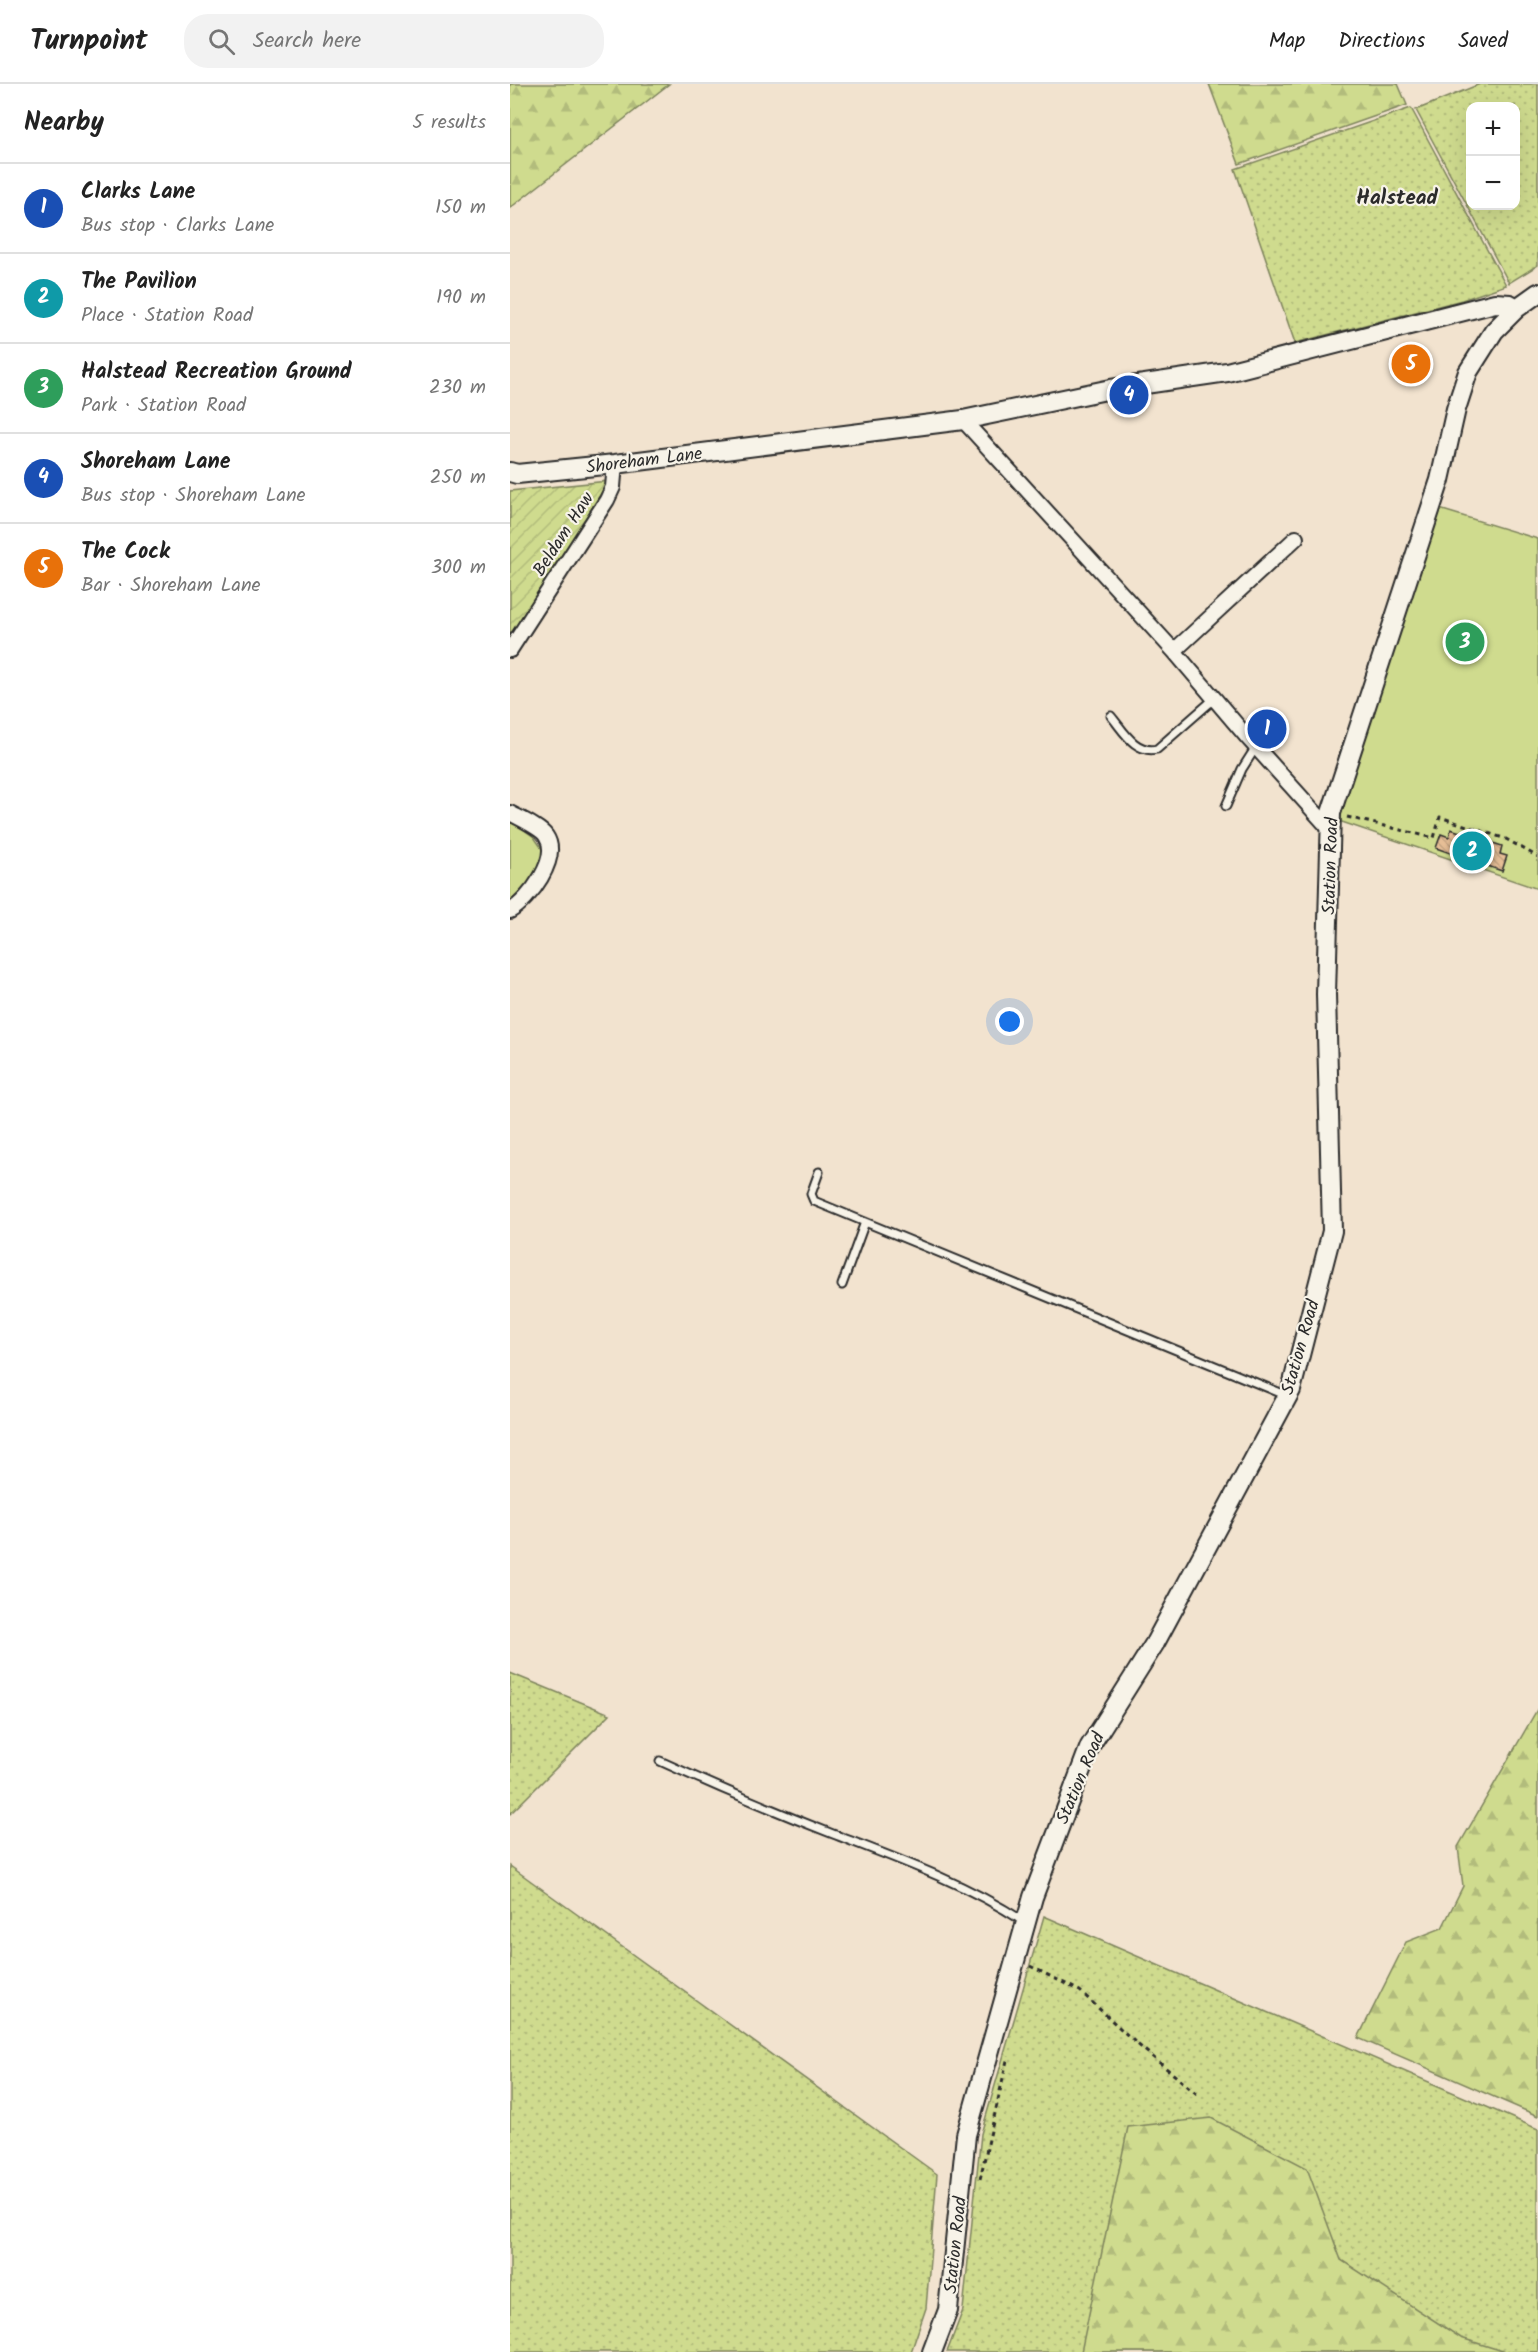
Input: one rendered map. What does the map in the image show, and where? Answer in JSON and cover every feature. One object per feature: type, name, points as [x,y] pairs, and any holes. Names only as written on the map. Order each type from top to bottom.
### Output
[{"type":"street","name":"Station Road","points":[[932,2352],[948,2310],[966,2135],[1033,1897],[1090,1746],[1155,1643],[1288,1396],[1332,1231],[1326,994],[1330,821],[1440,480],[1465,381],[1484,344],[1517,308],[1538,293]]},
{"type":"street","name":"Shoreham Lane","points":[[510,472],[517,474],[615,464],[963,420],[1111,389],[1227,372],[1495,303],[1510,304],[1517,308]]},
{"type":"street","points":[[963,420],[1174,651],[1256,747],[1330,821]]},
{"type":"street","name":"Beldam Haw","points":[[510,650],[607,500],[613,487],[615,464]]},
{"type":"street","points":[[1174,651],[1296,538]]},
{"type":"street","points":[[510,813],[546,834],[552,849],[549,864],[521,904],[510,911]]},
{"type":"lane","points":[[1111,716],[1137,746],[1151,750],[1157,749],[1214,699]]},
{"type":"lane","points":[[1226,806],[1242,769],[1256,747]]},
{"type":"lane","points":[[819,1172],[811,1194],[814,1201],[1288,1396]]},
{"type":"lane","points":[[842,1285],[866,1222]]},
{"type":"lane","points":[[660,1761],[712,1785],[882,1853],[979,1895],[1026,1923]]},
{"type":"path","points":[[1330,821],[1434,838],[1440,817],[1506,839],[1538,857]]},
{"type":"path","points":[[1030,1966],[1080,1992],[1197,2094]]},
{"type":"path","points":[[980,2183],[1011,2045]]},
{"type":"green space","points":[[510,84],[669,84],[510,208]]},
{"type":"green space","points":[[1209,84],[1398,84],[1407,105],[1239,164]]},
{"type":"green space","points":[[1480,84],[1538,84],[1538,265],[1509,283],[1470,210],[1520,210],[1520,102],[1466,102],[1466,203],[1416,110]]},
{"type":"green space","points":[[1411,108],[1506,285],[1462,300],[1295,343],[1235,169]]},
{"type":"green space","points":[[609,481],[510,636],[510,491]]},
{"type":"green space","points":[[1433,507],[1538,539],[1538,889],[1339,821]]},
{"type":"green space","points":[[510,820],[534,837],[543,850],[531,879],[510,901]]},
{"type":"green space","points":[[510,1673],[610,1714],[510,1814]]},
{"type":"green space","points":[[1538,1708],[1538,2116],[1358,2038],[1406,1942],[1442,1928],[1463,1886],[1458,1847]]},
{"type":"green space","points":[[510,1866],[937,2174],[926,2308],[911,2352],[510,2352]]},
{"type":"green space","points":[[1044,1916],[1538,2129],[1538,2352],[947,2352],[963,2310],[981,2134]]},
{"type":"green space","points":[[1211,2118],[1307,2168],[1341,2260],[1461,2338],[1506,2352],[1081,2352],[1128,2127]]},
{"type":"building","points":[[1451,829],[1502,846],[1500,854],[1507,856],[1502,871],[1436,848],[1441,834],[1449,837]]},
{"type":"place","name":"The Cock","points":[[1411,364]]},
{"type":"place","name":"Shoreham Lane","points":[[1129,395]]},
{"type":"place","name":"Halstead Recreation Ground","points":[[1465,642]]},
{"type":"place","name":"Clarks Lane","points":[[1267,729]]},
{"type":"place","name":"The Pavilion","points":[[1472,851]]},
{"type":"district","name":"Halstead","points":[[1397,197]]}]
